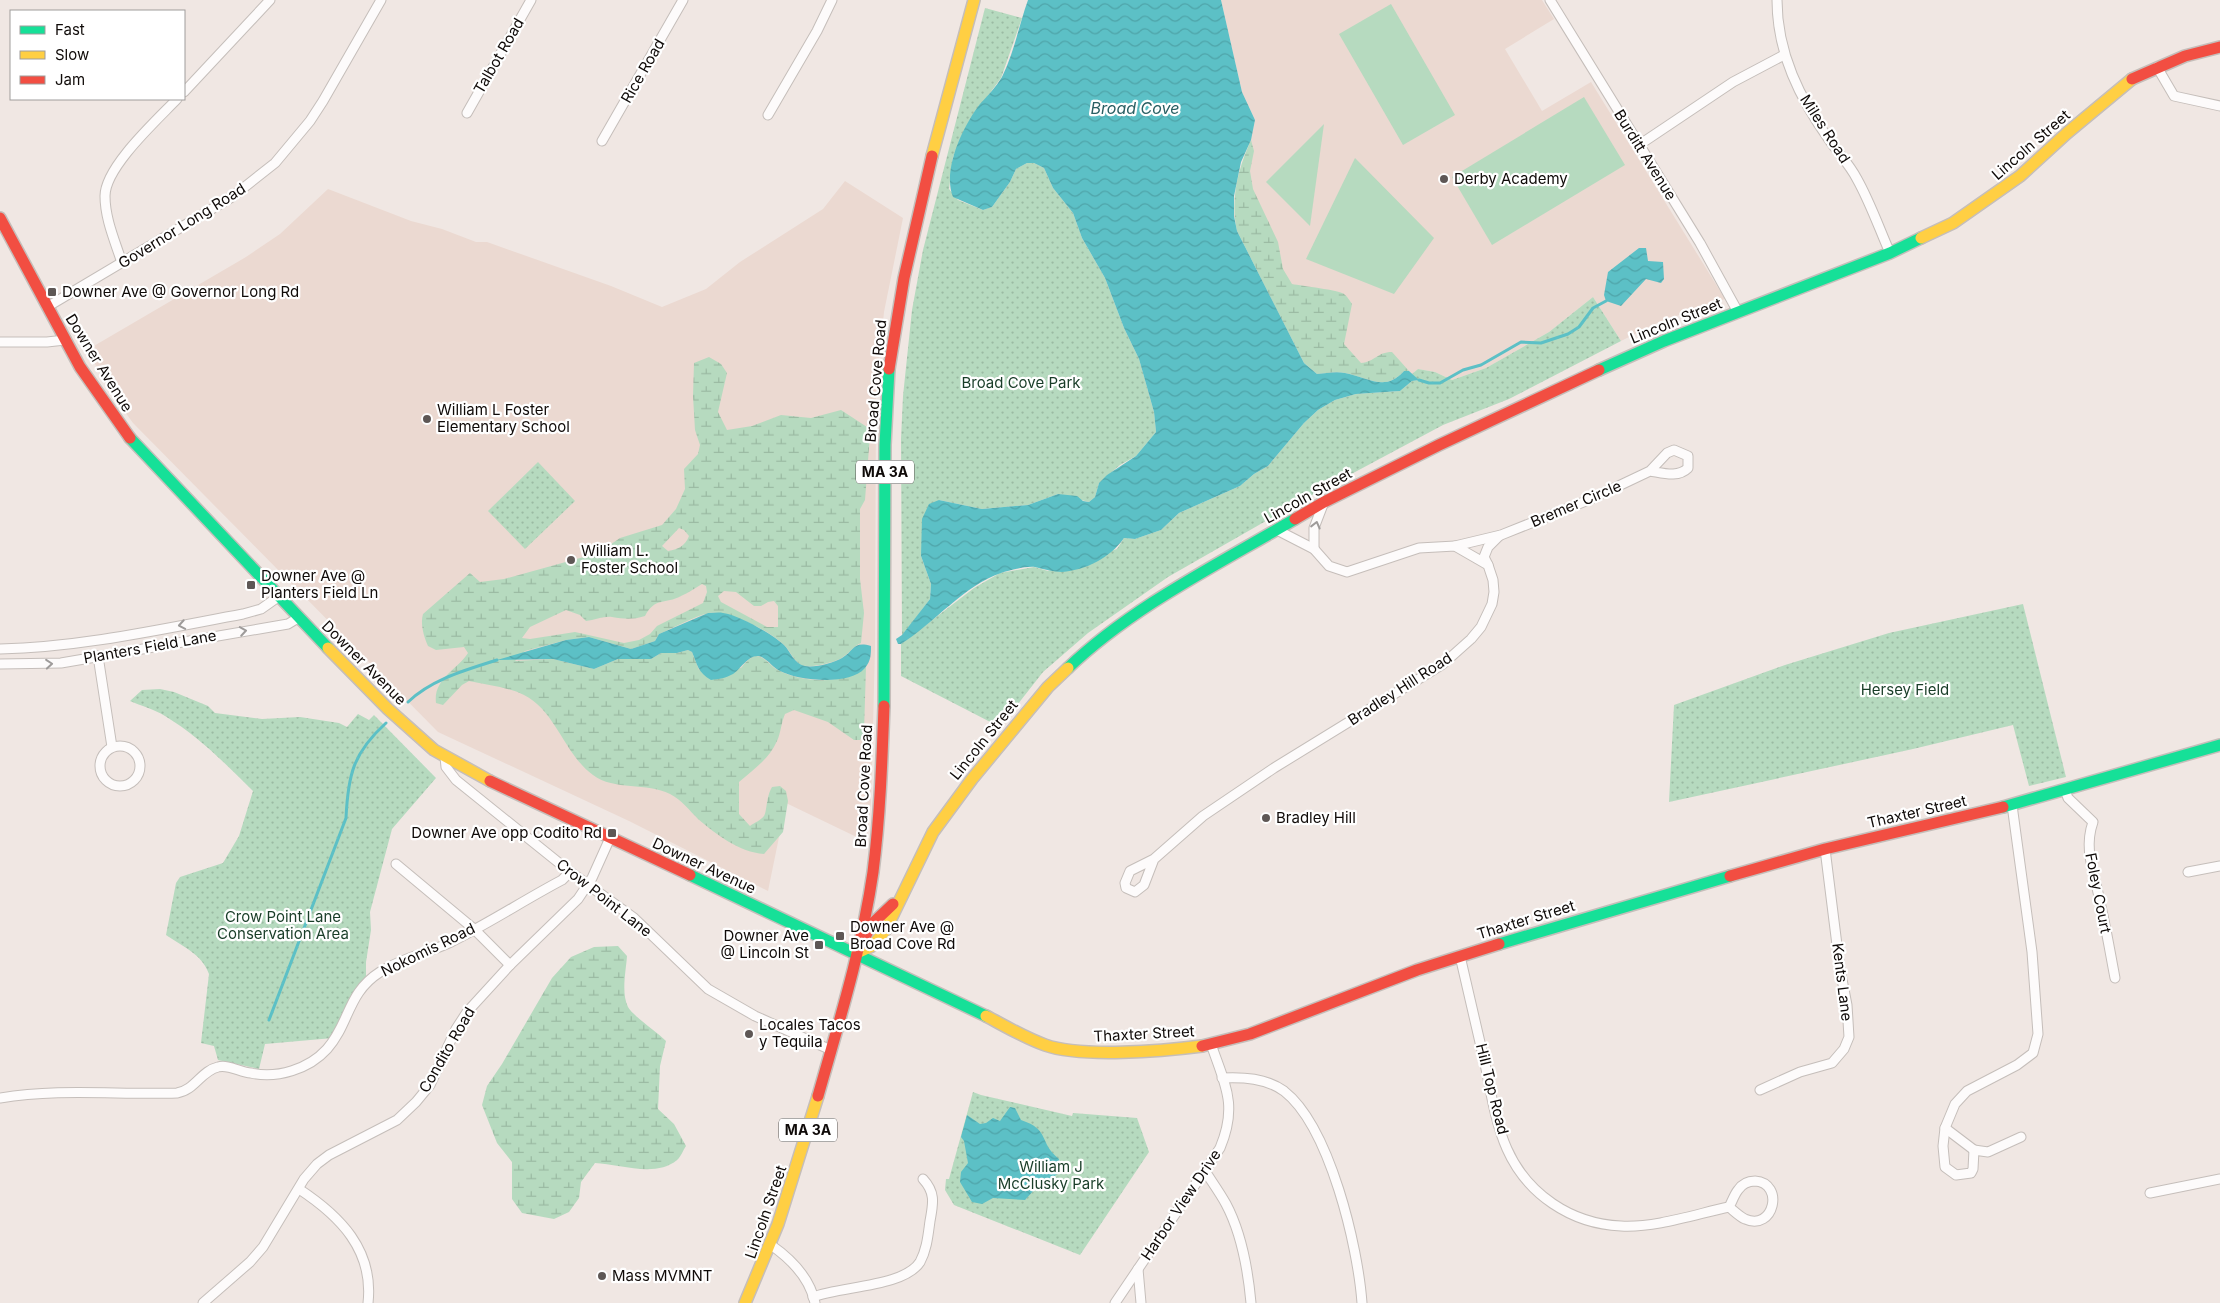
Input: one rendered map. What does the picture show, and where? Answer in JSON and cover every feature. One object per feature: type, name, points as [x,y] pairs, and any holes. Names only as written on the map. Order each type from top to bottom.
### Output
[{"type":"main road","name":"Broad Cove Road","points":[[856,953],[870,886],[880,803],[885,460],[889,376],[893,338],[909,250],[936,139],[974,0]]},
{"type":"main road","name":"Lincoln Street","points":[[745,1303],[771,1245],[788,1198],[831,1050],[856,953],[872,946],[885,931],[902,893],[934,832],[952,804],[1032,705],[1086,650],[1136,613],[1324,502],[1395,466],[1568,383],[1664,341],[1890,252],[1953,223],[2000,192],[2129,81],[2185,56],[2220,47]]},
{"type":"main road","name":"Downer Avenue","points":[[0,218],[47,308],[92,387],[124,431],[298,618],[404,725],[445,757],[480,777],[856,953]]},
{"type":"main road","name":"Thaxter Street","points":[[856,953],[1006,1028],[1058,1049],[1089,1052],[1130,1052],[1211,1044],[1250,1034],[1417,970],[1579,919],[1825,849],[2012,805],[2220,745]]},
{"type":"street","points":[[185,91],[270,0]]},
{"type":"street","name":"Governor Long Road","points":[[47,308],[232,197],[274,163],[310,121],[381,0]]},
{"type":"street","name":"Talbot Road","points":[[467,113],[531,0]]},
{"type":"street","name":"Rice Road","points":[[602,141],[683,0]]},
{"type":"street","points":[[768,115],[817,31],[832,0]]},
{"type":"street","name":"Burditt Avenue","points":[[1550,0],[1700,243],[1738,312]]},
{"type":"street","name":"Miles Road","points":[[1777,0],[1777,15],[1784,55],[1797,86],[1816,119],[1856,178],[1890,252]]},
{"type":"street","points":[[1639,145],[1733,82],[1784,55]]},
{"type":"street","points":[[2157,67],[2174,96],[2220,106]]},
{"type":"street","points":[[122,263],[107,212],[105,195],[109,176],[123,156],[176,100]]},
{"type":"street","points":[[0,342],[65,340]]},
{"type":"street","name":"Bremer Circle","points":[[1455,546],[1501,535],[1591,499],[1650,472]]},
{"type":"street","points":[[1314,550],[1314,528],[1324,502]]},
{"type":"street","points":[[1277,530],[1314,550],[1330,566],[1347,572],[1419,548],[1455,546],[1488,565]]},
{"type":"street","name":"Bremer Circle","points":[[1488,565],[1484,557],[1488,547],[1501,535]]},
{"type":"street","name":"Bradley Hill Road","points":[[1154,859],[1188,828],[1220,803],[1443,664],[1471,639],[1487,618],[1494,592],[1493,580],[1488,565]]},
{"type":"street","name":"Planters Field Lane","points":[[0,649],[48,647],[81,643],[242,614],[261,609],[278,597]]},
{"type":"street","name":"Planters Field Lane","points":[[0,664],[39,664],[98,656],[288,624],[298,618]]},
{"type":"street","points":[[98,656],[112,747]]},
{"type":"street","points":[[126,746],[137,754],[140,768],[135,780],[129,784],[116,786],[102,775],[100,764],[102,757],[112,747],[126,746]]},
{"type":"street","name":"Crow Point Lane","points":[[445,757],[446,767],[456,780],[570,872],[648,930],[697,980],[718,996],[755,1016],[831,1050]]},
{"type":"street","name":"Foley Court","points":[[2065,790],[2068,798],[2093,822],[2089,833],[2090,860],[2100,899],[2115,978]]},
{"type":"street","points":[[1974,1150],[1974,1162],[1971,1172],[1956,1175],[1945,1167],[1944,1128],[1955,1104],[1967,1091],[2017,1065],[2033,1053],[2038,1034],[2032,952],[2012,805]]},
{"type":"street","name":"Condito Road","points":[[203,1303],[250,1262],[263,1247],[304,1179],[317,1164],[330,1155],[397,1120],[416,1102],[430,1085],[456,1029],[467,1012],[510,965],[567,910],[588,884],[610,838]]},
{"type":"street","name":"Kents Lane","points":[[1760,1090],[1800,1072],[1832,1063],[1844,1049],[1849,1037],[1847,1005],[1840,969],[1825,849]]},
{"type":"street","points":[[396,864],[474,929],[510,965]]},
{"type":"street","points":[[2188,872],[2220,866]]},
{"type":"street","name":"Nokomis Road","points":[[0,1098],[40,1093],[72,1092],[177,1093],[189,1089],[208,1071],[220,1066],[257,1074],[276,1074],[297,1069],[321,1055],[328,1048],[338,1032],[356,994],[367,981],[404,959],[448,943],[562,880],[570,872]]},
{"type":"street","name":"Hill Top Road","points":[[1460,956],[1496,1117],[1506,1148],[1516,1167],[1531,1185],[1563,1210],[1582,1219],[1603,1224],[1641,1225],[1730,1207]]},
{"type":"street","name":"Harbor View Drive","points":[[1115,1303],[1220,1148],[1228,1129],[1230,1115],[1228,1095],[1211,1044]]},
{"type":"street","points":[[1222,1078],[1242,1077],[1272,1084],[1285,1092],[1311,1123],[1322,1145],[1340,1192],[1353,1242],[1362,1303]]},
{"type":"street","points":[[1944,1128],[1974,1150],[1988,1152],[2021,1137]]},
{"type":"street","points":[[1205,1171],[1226,1202],[1236,1224],[1248,1274],[1251,1303]]},
{"type":"street","points":[[771,1245],[796,1266],[814,1300],[825,1292],[898,1278],[910,1273],[925,1249],[934,1198],[930,1186],[923,1179]]},
{"type":"street","points":[[2150,1194],[2220,1179]]},
{"type":"street","points":[[1750,1182],[1766,1185],[1774,1198],[1773,1207],[1769,1215],[1753,1222],[1744,1219],[1730,1207],[1736,1191],[1742,1185],[1750,1182]]},
{"type":"street","points":[[299,1189],[327,1209],[354,1238],[363,1255],[368,1274],[368,1303]]},
{"type":"street","points":[[1138,1269],[1141,1303]]},
{"type":"shaded area","name":"Derby Academy","points":[[1221,0],[1542,0],[1554,19],[1505,49],[1542,111],[1591,82],[1725,299],[1659,322],[1621,341],[1593,297],[1549,332],[1486,368],[1452,380],[1435,372],[1418,369],[1412,374],[1409,371],[1366,379],[1343,372],[1317,374],[1289,335],[1266,291],[1234,216],[1255,120],[1242,92]]},
{"type":"shaded area","name":"William L. Foster School","points":[[845,181],[903,218],[884,312],[876,392],[875,649],[871,802],[867,842],[786,803],[768,891],[629,821],[438,732],[133,423],[114,397],[87,350],[246,257],[280,234],[328,189],[411,221],[442,229],[476,242],[487,242],[611,286],[662,307],[706,289],[740,262],[823,209]]},
{"type":"green space","points":[[1391,4],[1455,115],[1403,145],[1339,34]]},
{"type":"green space","name":"Broad Cove Park","points":[[985,8],[1022,18],[1001,78],[970,120],[953,157],[949,189],[958,200],[983,210],[992,207],[1010,182],[1016,169],[1027,163],[1034,163],[1044,168],[1053,188],[1073,213],[1082,238],[1105,278],[1124,328],[1139,359],[1154,412],[1156,432],[1136,456],[1120,465],[1099,483],[1095,497],[1089,502],[1058,494],[1028,505],[982,509],[939,500],[921,556],[931,584],[930,599],[902,636],[901,439],[903,396],[912,310],[923,250]]},
{"type":"green space","points":[[1584,97],[1625,165],[1492,245],[1452,177]]},
{"type":"green space","points":[[1324,124],[1310,226],[1266,182]]},
{"type":"green space","points":[[1251,140],[1254,151],[1250,171],[1253,189],[1278,242],[1283,269],[1292,284],[1344,294],[1352,304],[1344,344],[1361,363],[1370,361],[1387,352],[1392,352],[1409,371],[1404,371],[1390,381],[1377,382],[1342,372],[1317,374],[1304,363],[1237,231],[1234,207],[1236,184]]},
{"type":"green space","points":[[1355,158],[1434,238],[1394,294],[1306,259]]},
{"type":"green space","points":[[1593,297],[1621,341],[1509,399],[1443,425],[1299,502],[1168,577],[1088,633],[1043,672],[1000,727],[901,676],[901,644],[974,588],[1000,573],[1034,567],[1048,571],[1117,549],[1124,538],[1135,539],[1161,530],[1179,513],[1240,486],[1254,474],[1268,466],[1304,423],[1318,410],[1335,400],[1356,394],[1400,391],[1412,381],[1418,380],[1412,374],[1418,369],[1435,372],[1452,380],[1486,368],[1549,332]]},
{"type":"green space","points":[[709,357],[721,364],[727,373],[718,412],[727,430],[752,426],[781,415],[811,418],[841,410],[867,427],[870,435],[865,500],[860,509],[860,579],[864,613],[861,643],[836,661],[806,666],[796,661],[779,640],[760,628],[738,618],[709,613],[659,634],[655,641],[631,649],[589,637],[566,640],[525,651],[515,661],[553,659],[594,669],[618,659],[651,659],[661,653],[677,653],[688,650],[692,652],[699,670],[741,668],[749,659],[758,656],[775,668],[788,674],[810,680],[847,677],[866,667],[864,732],[860,740],[854,740],[828,722],[794,710],[785,714],[778,738],[770,753],[739,782],[739,814],[750,826],[764,816],[772,787],[780,786],[786,791],[788,801],[783,832],[764,854],[746,850],[721,837],[698,819],[682,802],[670,794],[651,788],[611,783],[593,775],[574,756],[544,711],[535,702],[518,692],[469,681],[462,685],[443,705],[436,703],[438,687],[468,653],[464,647],[436,650],[428,646],[422,626],[423,614],[470,573],[480,582],[504,579],[598,553],[620,538],[662,525],[676,509],[685,489],[684,469],[698,454],[700,445],[695,430],[694,363]],"holes":[[[679,528],[684,530],[689,536],[681,546],[668,551],[662,546]],[[702,584],[706,586],[707,592],[703,603],[657,626],[650,634],[639,640],[624,643],[575,632],[530,639],[522,638],[530,627],[566,610],[580,615],[586,621],[609,617],[636,618],[645,616],[657,603],[675,599]],[[724,591],[736,592],[754,606],[761,606],[774,601],[778,606],[778,627],[767,627],[721,602],[718,596]]]},
{"type":"green space","points":[[538,462],[575,501],[525,549],[488,511]]},
{"type":"green space","name":"Hersey Field","points":[[2023,604],[2066,777],[2029,786],[2013,725],[1913,749],[1669,802],[1674,705],[1785,665],[1889,633]]},
{"type":"green space","name":"Crow Point Lane Conservation Area","points":[[160,689],[174,692],[208,706],[215,713],[262,719],[300,717],[339,723],[347,727],[358,714],[369,720],[374,715],[436,778],[392,829],[370,912],[371,930],[366,962],[366,976],[333,1038],[265,1044],[259,1069],[218,1060],[214,1046],[201,1043],[209,974],[197,956],[166,935],[176,883],[180,877],[223,863],[239,836],[253,791],[189,732],[152,709],[130,701],[142,690]]},
{"type":"green space","points":[[618,946],[627,956],[624,989],[628,1007],[666,1041],[660,1066],[658,1109],[674,1124],[686,1146],[677,1160],[659,1168],[637,1169],[595,1163],[581,1182],[579,1198],[569,1212],[554,1219],[522,1213],[512,1199],[512,1162],[497,1143],[482,1105],[487,1086],[502,1064],[552,978],[571,957],[594,947]]},
{"type":"green space","name":"William J McClusky Park","points":[[973,1092],[1072,1116],[1073,1113],[1137,1118],[1149,1152],[1080,1255],[954,1205],[945,1190],[946,1179],[949,1179]]},
{"type":"water","name":"Broad Cove","points":[[1028,0],[1221,0],[1242,92],[1255,120],[1251,140],[1241,162],[1234,196],[1234,216],[1237,231],[1304,363],[1317,374],[1342,372],[1377,382],[1384,382],[1390,381],[1404,371],[1409,371],[1419,380],[1412,381],[1400,391],[1356,394],[1335,400],[1318,410],[1304,423],[1268,466],[1254,474],[1240,486],[1179,513],[1161,530],[1135,539],[1124,538],[1105,557],[1080,569],[1062,572],[1027,567],[988,578],[962,595],[913,636],[898,644],[896,639],[902,635],[930,599],[931,584],[921,556],[922,519],[929,504],[939,500],[982,509],[1028,505],[1058,494],[1077,496],[1083,501],[1089,502],[1095,497],[1099,483],[1107,475],[1136,456],[1156,432],[1154,412],[1139,359],[1124,328],[1105,278],[1082,238],[1073,213],[1053,188],[1044,168],[1034,163],[1027,163],[1016,169],[1010,182],[992,207],[983,210],[953,197],[950,186],[950,174],[956,149],[974,113],[1002,77],[1010,58]]},
{"type":"water","points":[[1639,248],[1646,248],[1648,261],[1663,262],[1664,279],[1661,283],[1646,279],[1621,306],[1606,301],[1604,295],[1608,272]]},
{"type":"water","points":[[708,613],[730,614],[764,631],[784,645],[801,665],[819,666],[834,662],[842,658],[857,645],[871,646],[870,660],[858,674],[824,680],[799,677],[777,670],[764,658],[758,656],[744,663],[736,672],[711,680],[701,671],[692,652],[688,650],[677,653],[661,653],[651,659],[618,659],[594,669],[553,659],[497,660],[566,640],[589,637],[631,649],[655,641],[659,634]]},
{"type":"water","points":[[1010,1107],[1015,1108],[1021,1120],[1041,1132],[1048,1147],[1059,1159],[1058,1173],[1047,1183],[1034,1190],[1025,1200],[993,1198],[982,1204],[972,1202],[960,1182],[961,1172],[968,1163],[964,1141],[961,1137],[967,1115],[980,1124],[986,1123],[993,1118],[1000,1121]]},
{"type":"waterway","points":[[1419,380],[1429,383],[1440,383],[1463,370],[1481,365],[1521,342],[1541,343],[1568,334],[1579,327],[1593,308],[1606,301]]},
{"type":"waterway","points":[[408,702],[417,694],[439,681],[497,660]]},
{"type":"waterway","points":[[269,1020],[346,818],[348,789],[354,766],[366,744],[386,723]]},
{"type":"traffic: fast","points":[[1599,370],[1664,341],[1890,253],[1921,238]]},
{"type":"traffic: fast","points":[[884,706],[885,445],[889,369]]},
{"type":"traffic: fast","points":[[130,438],[328,648]]},
{"type":"traffic: fast","points":[[1068,668],[1120,625],[1148,606],[1295,519]]},
{"type":"traffic: fast","points":[[2003,807],[2220,745]]},
{"type":"traffic: fast","points":[[690,875],[986,1016]]},
{"type":"traffic: fast","points":[[1499,944],[1730,876]]},
{"type":"traffic: slow","points":[[932,156],[974,0]]},
{"type":"traffic: slow","points":[[1921,238],[1953,223],[2020,176],[2067,133],[2132,79]]},
{"type":"traffic: slow","points":[[328,648],[388,709],[434,750],[490,781]]},
{"type":"traffic: slow","points":[[857,953],[872,946],[885,931],[933,832],[972,779],[1048,687],[1068,668]]},
{"type":"traffic: slow","points":[[986,1016],[1030,1039],[1060,1049],[1122,1052],[1202,1046]]},
{"type":"traffic: slow","points":[[745,1303],[778,1224],[818,1096]]},
{"type":"traffic: jam","points":[[2132,79],[2185,56],[2220,47]]},
{"type":"traffic: jam","points":[[889,369],[904,278],[932,156]]},
{"type":"traffic: jam","points":[[0,218],[80,367],[130,438]]},
{"type":"traffic: jam","points":[[1295,519],[1324,502],[1439,445],[1599,370]]},
{"type":"traffic: jam","points":[[818,1096],[863,929],[873,872],[884,706]]},
{"type":"traffic: jam","points":[[490,781],[690,875]]},
{"type":"traffic: jam","points":[[1730,876],[1825,849],[2003,807]]},
{"type":"traffic: jam","points":[[861,944],[872,924],[893,904]]},
{"type":"traffic: jam","points":[[1202,1046],[1250,1034],[1417,970],[1499,944]]},
{"type":"place","name":"Derby Academy","points":[[1444,179]]},
{"type":"place","name":"Downer Ave @ Governor Long Rd","points":[[52,292]]},
{"type":"place","name":"William L Foster Elementary School","points":[[427,419]]},
{"type":"place","name":"William L. Foster School","points":[[571,560]]},
{"type":"place","name":"Downer Ave @ Planters Field Ln","points":[[251,585]]},
{"type":"place","name":"Bradley Hill","points":[[1266,818]]},
{"type":"place","name":"Downer Ave opp Codito Rd","points":[[612,833]]},
{"type":"place","name":"Downer Ave @ Broad Cove Rd","points":[[840,936]]},
{"type":"place","name":"Downer Ave @ Lincoln St","points":[[819,945]]},
{"type":"place","name":"Locales Tacos y Tequila","points":[[749,1034]]},
{"type":"place","name":"Mass MVMNT","points":[[602,1276]]}]
